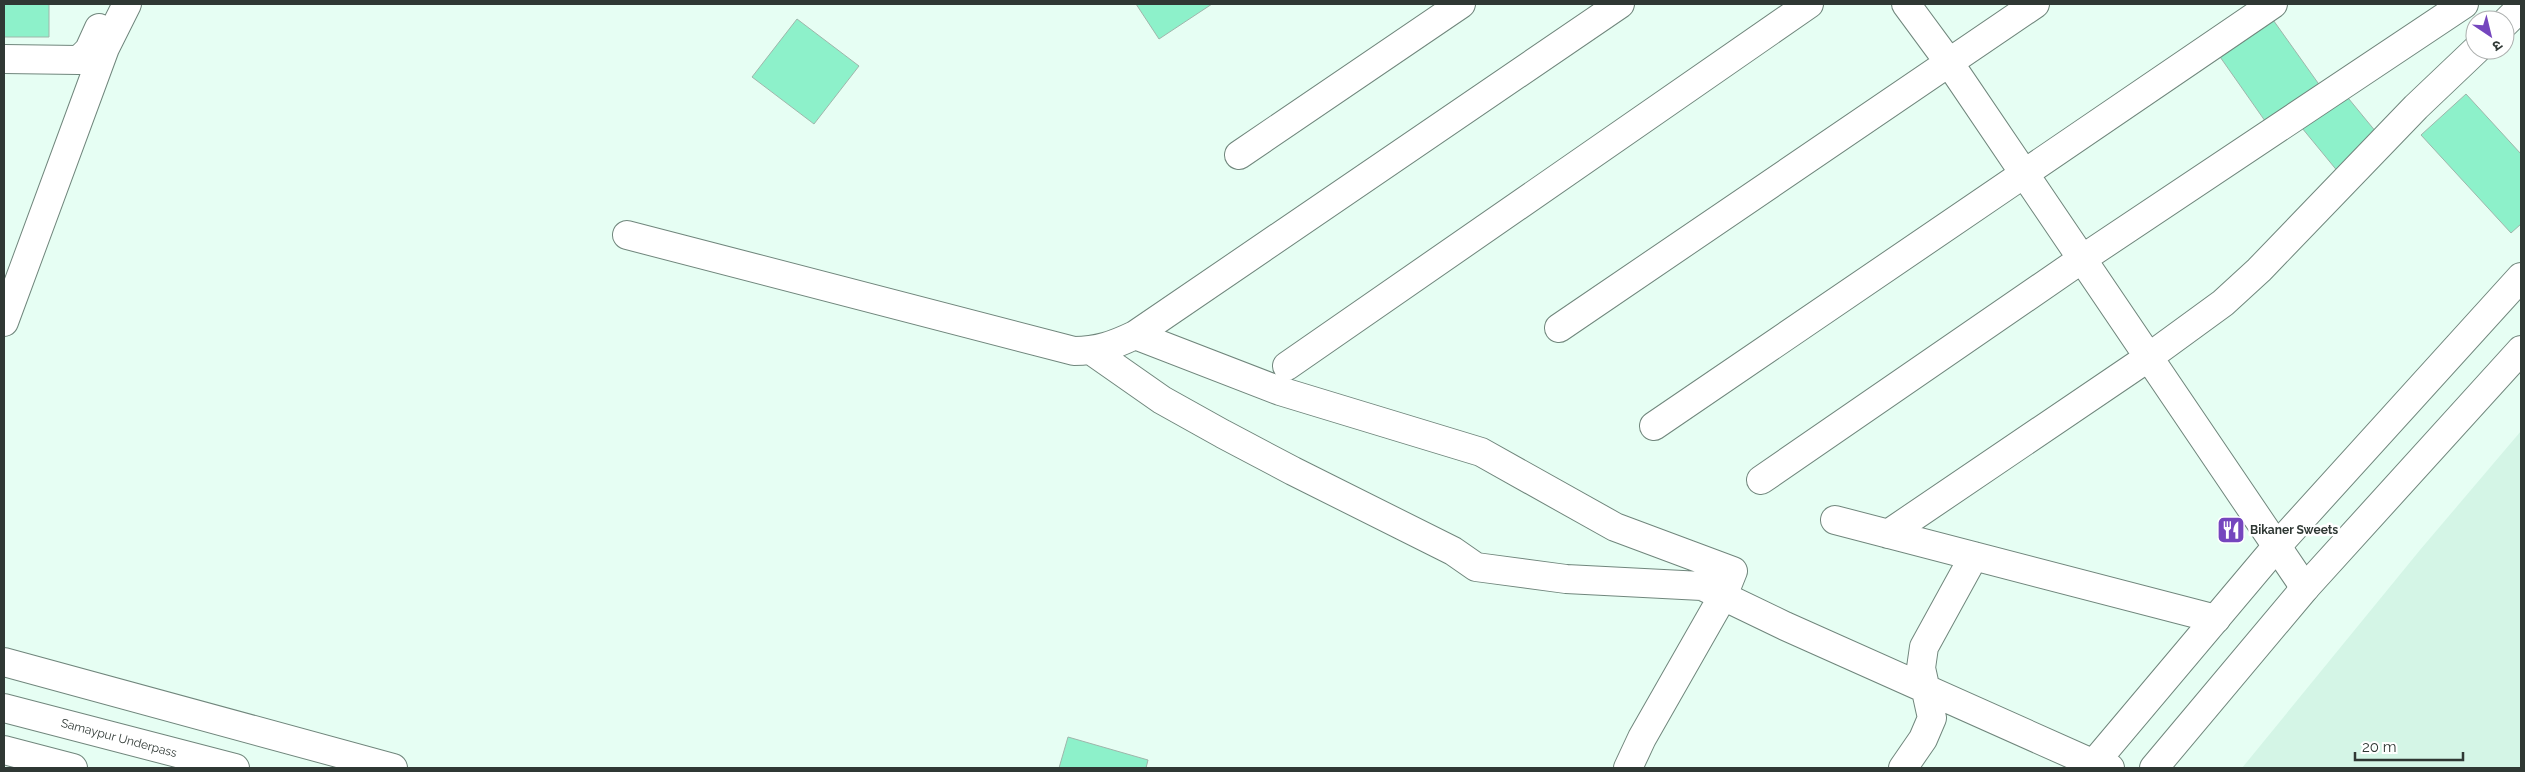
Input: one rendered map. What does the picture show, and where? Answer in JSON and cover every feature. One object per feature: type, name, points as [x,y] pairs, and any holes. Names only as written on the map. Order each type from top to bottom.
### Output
[{"type":"street","points":[[4,59],[79,60],[89,50],[109,4]]},
{"type":"street","points":[[4,322],[105,48],[126,4]]},
{"type":"street","points":[[1239,154],[1461,4]]},
{"type":"street","points":[[627,235],[1074,350],[1092,351],[1108,348],[1135,334],[1620,4]]},
{"type":"street","points":[[1287,366],[1809,4]]},
{"type":"street","points":[[1906,4],[1948,61],[2305,588]]},
{"type":"street","points":[[1560,328],[1948,61],[2035,4]]},
{"type":"street","points":[[1654,426],[2273,4]]},
{"type":"street","points":[[1761,480],[2082,259],[2464,4]]},
{"type":"street","points":[[1888,534],[2149,357],[2223,303],[2259,270],[2416,107],[2465,60]]},
{"type":"street","points":[[1092,351],[1170,404],[1293,471],[1453,551],[1476,567],[1566,579],[1702,586],[2098,767],[2277,546],[2521,277]]},
{"type":"street","points":[[1135,334],[1280,392],[1481,452],[1615,527],[1733,572],[1723,596],[1642,738],[1628,768]]},
{"type":"street","points":[[2154,768],[2305,588],[2521,350]]},
{"type":"street","points":[[1835,520],[2216,619]]},
{"type":"street","points":[[1903,768],[1923,739],[1932,718],[1921,668],[1924,647],[1974,556]]},
{"type":"street","points":[[4,662],[393,768]]},
{"type":"street","name":"Samaypur Underpass","points":[[4,708],[235,768]]},
{"type":"street","points":[[4,750],[73,768]]},
{"type":"shaded area","points":[[2521,431],[2521,768],[2242,768],[2420,550]]},
{"type":"building","points":[[4,4],[49,4],[49,37],[4,37]]},
{"type":"building","points":[[1136,4],[1212,4],[1159,39]]},
{"type":"building","points":[[2271,17],[2323,90],[2270,128],[2218,54]]},
{"type":"building","points":[[797,19],[859,66],[814,124],[752,77]]},
{"type":"building","points":[[2344,93],[2381,138],[2339,173],[2302,128]]},
{"type":"building","points":[[2466,94],[2521,154],[2521,224],[2511,233],[2421,135]]},
{"type":"building","points":[[1068,737],[1148,760],[1146,768],[1059,768]]},
{"type":"place","name":"Bikaner Sweets","points":[[2231,530]]}]
